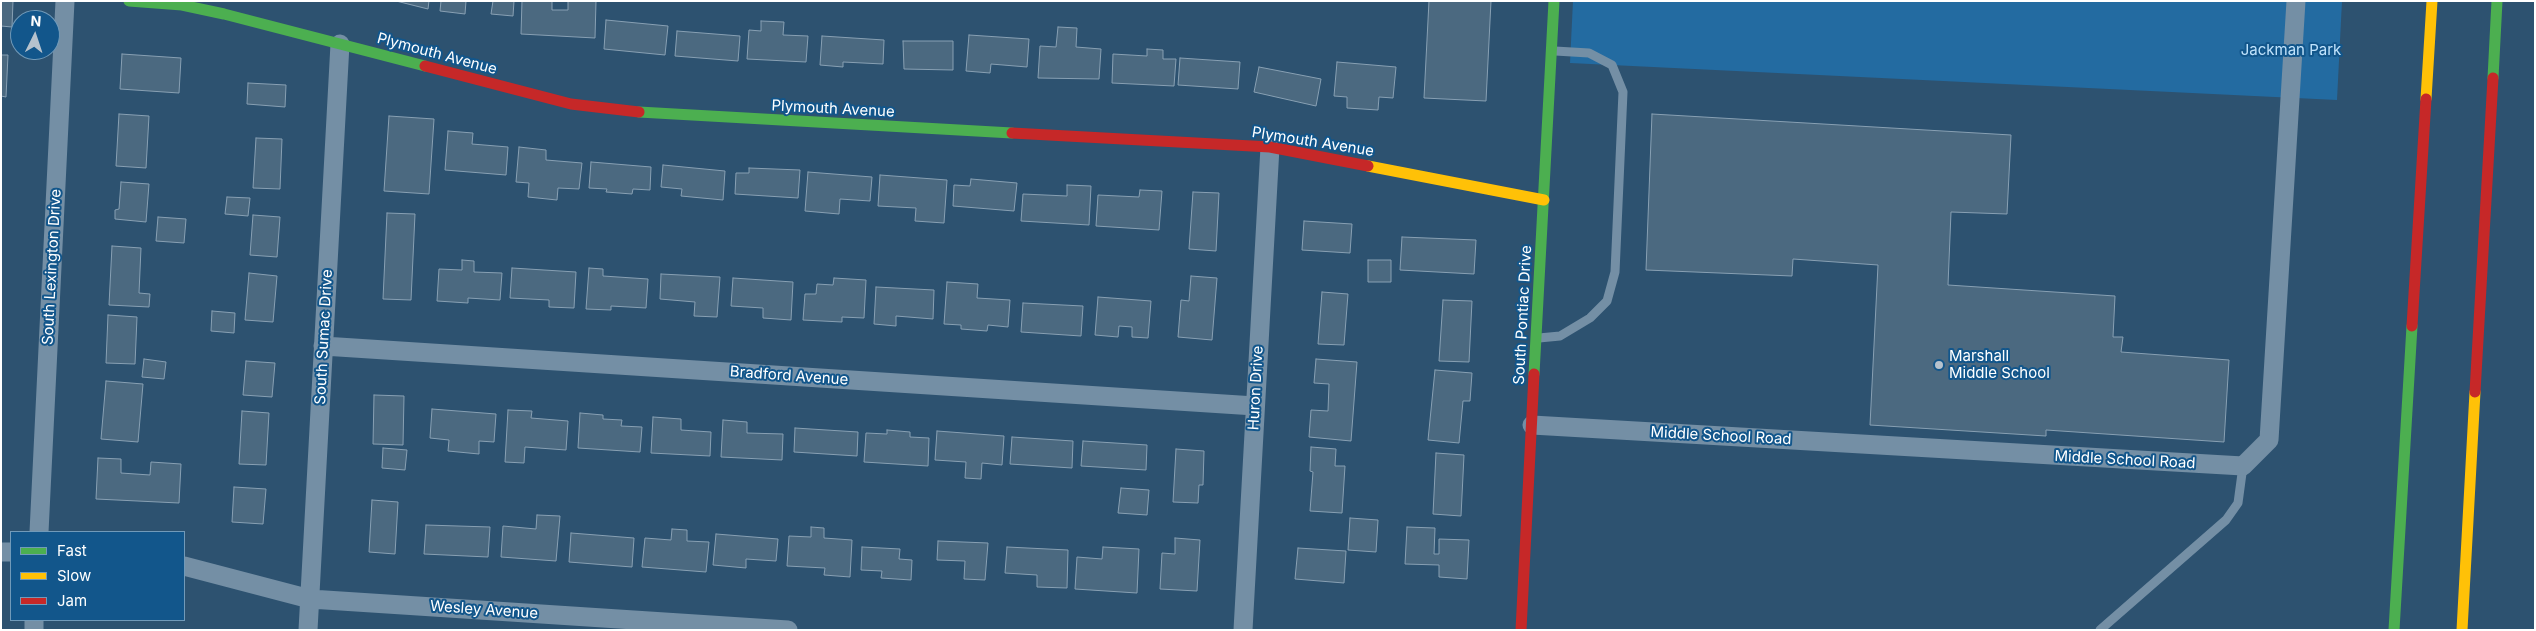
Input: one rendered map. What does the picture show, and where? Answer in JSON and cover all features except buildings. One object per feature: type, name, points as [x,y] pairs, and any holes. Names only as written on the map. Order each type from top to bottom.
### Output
[{"type":"main road","name":"Plymouth Avenue","points":[[129,1],[182,5],[532,94],[600,108],[675,115],[1270,147],[1544,200]]},
{"type":"main road","name":"South Pontiac Drive","points":[[1520,630],[1554,1]]},
{"type":"main road","points":[[2394,630],[2432,1]]},
{"type":"main road","points":[[2462,630],[2497,1]]},
{"type":"street","name":"South Lexington Drive","points":[[39,531],[65,1]]},
{"type":"street","points":[[2243,466],[2269,440],[2296,1]]},
{"type":"street","name":"South Sumac Drive","points":[[308,630],[340,44]]},
{"type":"street","name":"Huron Drive","points":[[1243,630],[1270,147]]},
{"type":"street","name":"Bradford Avenue","points":[[323,346],[1255,406]]},
{"type":"street","name":"Middle School Road","points":[[1532,425],[2243,466]]},
{"type":"street","name":"Wesley Avenue","points":[[185,566],[310,599],[788,630]]},
{"type":"lane","points":[[1536,338],[1560,336],[1590,318],[1607,301],[1616,263],[1623,92],[1612,65],[1589,53],[1551,51]]},
{"type":"lane","points":[[2100,630],[2226,520],[2238,503],[2243,466]]},
{"type":"green space","name":"Jackman Park","points":[[1573,1],[2342,1],[2337,100],[1570,63]]},
{"type":"traffic: fast","points":[[129,1],[182,5],[224,14],[425,66]]},
{"type":"traffic: fast","points":[[1534,374],[1554,1]]},
{"type":"traffic: fast","points":[[2493,78],[2497,1]]},
{"type":"traffic: fast","points":[[639,112],[1012,133]]},
{"type":"traffic: fast","points":[[2394,630],[2412,326]]},
{"type":"traffic: slow","points":[[2426,99],[2432,1]]},
{"type":"traffic: slow","points":[[1368,166],[1544,200]]},
{"type":"traffic: slow","points":[[2462,630],[2475,392]]},
{"type":"traffic: jam","points":[[425,66],[571,104],[639,112]]},
{"type":"traffic: jam","points":[[2475,392],[2493,78]]},
{"type":"traffic: jam","points":[[2412,326],[2426,99]]},
{"type":"traffic: jam","points":[[1012,133],[1270,147],[1368,166]]},
{"type":"traffic: jam","points":[[1521,630],[1534,374]]},
{"type":"place","name":"Marshall Middle School","points":[[1939,365]]}]
